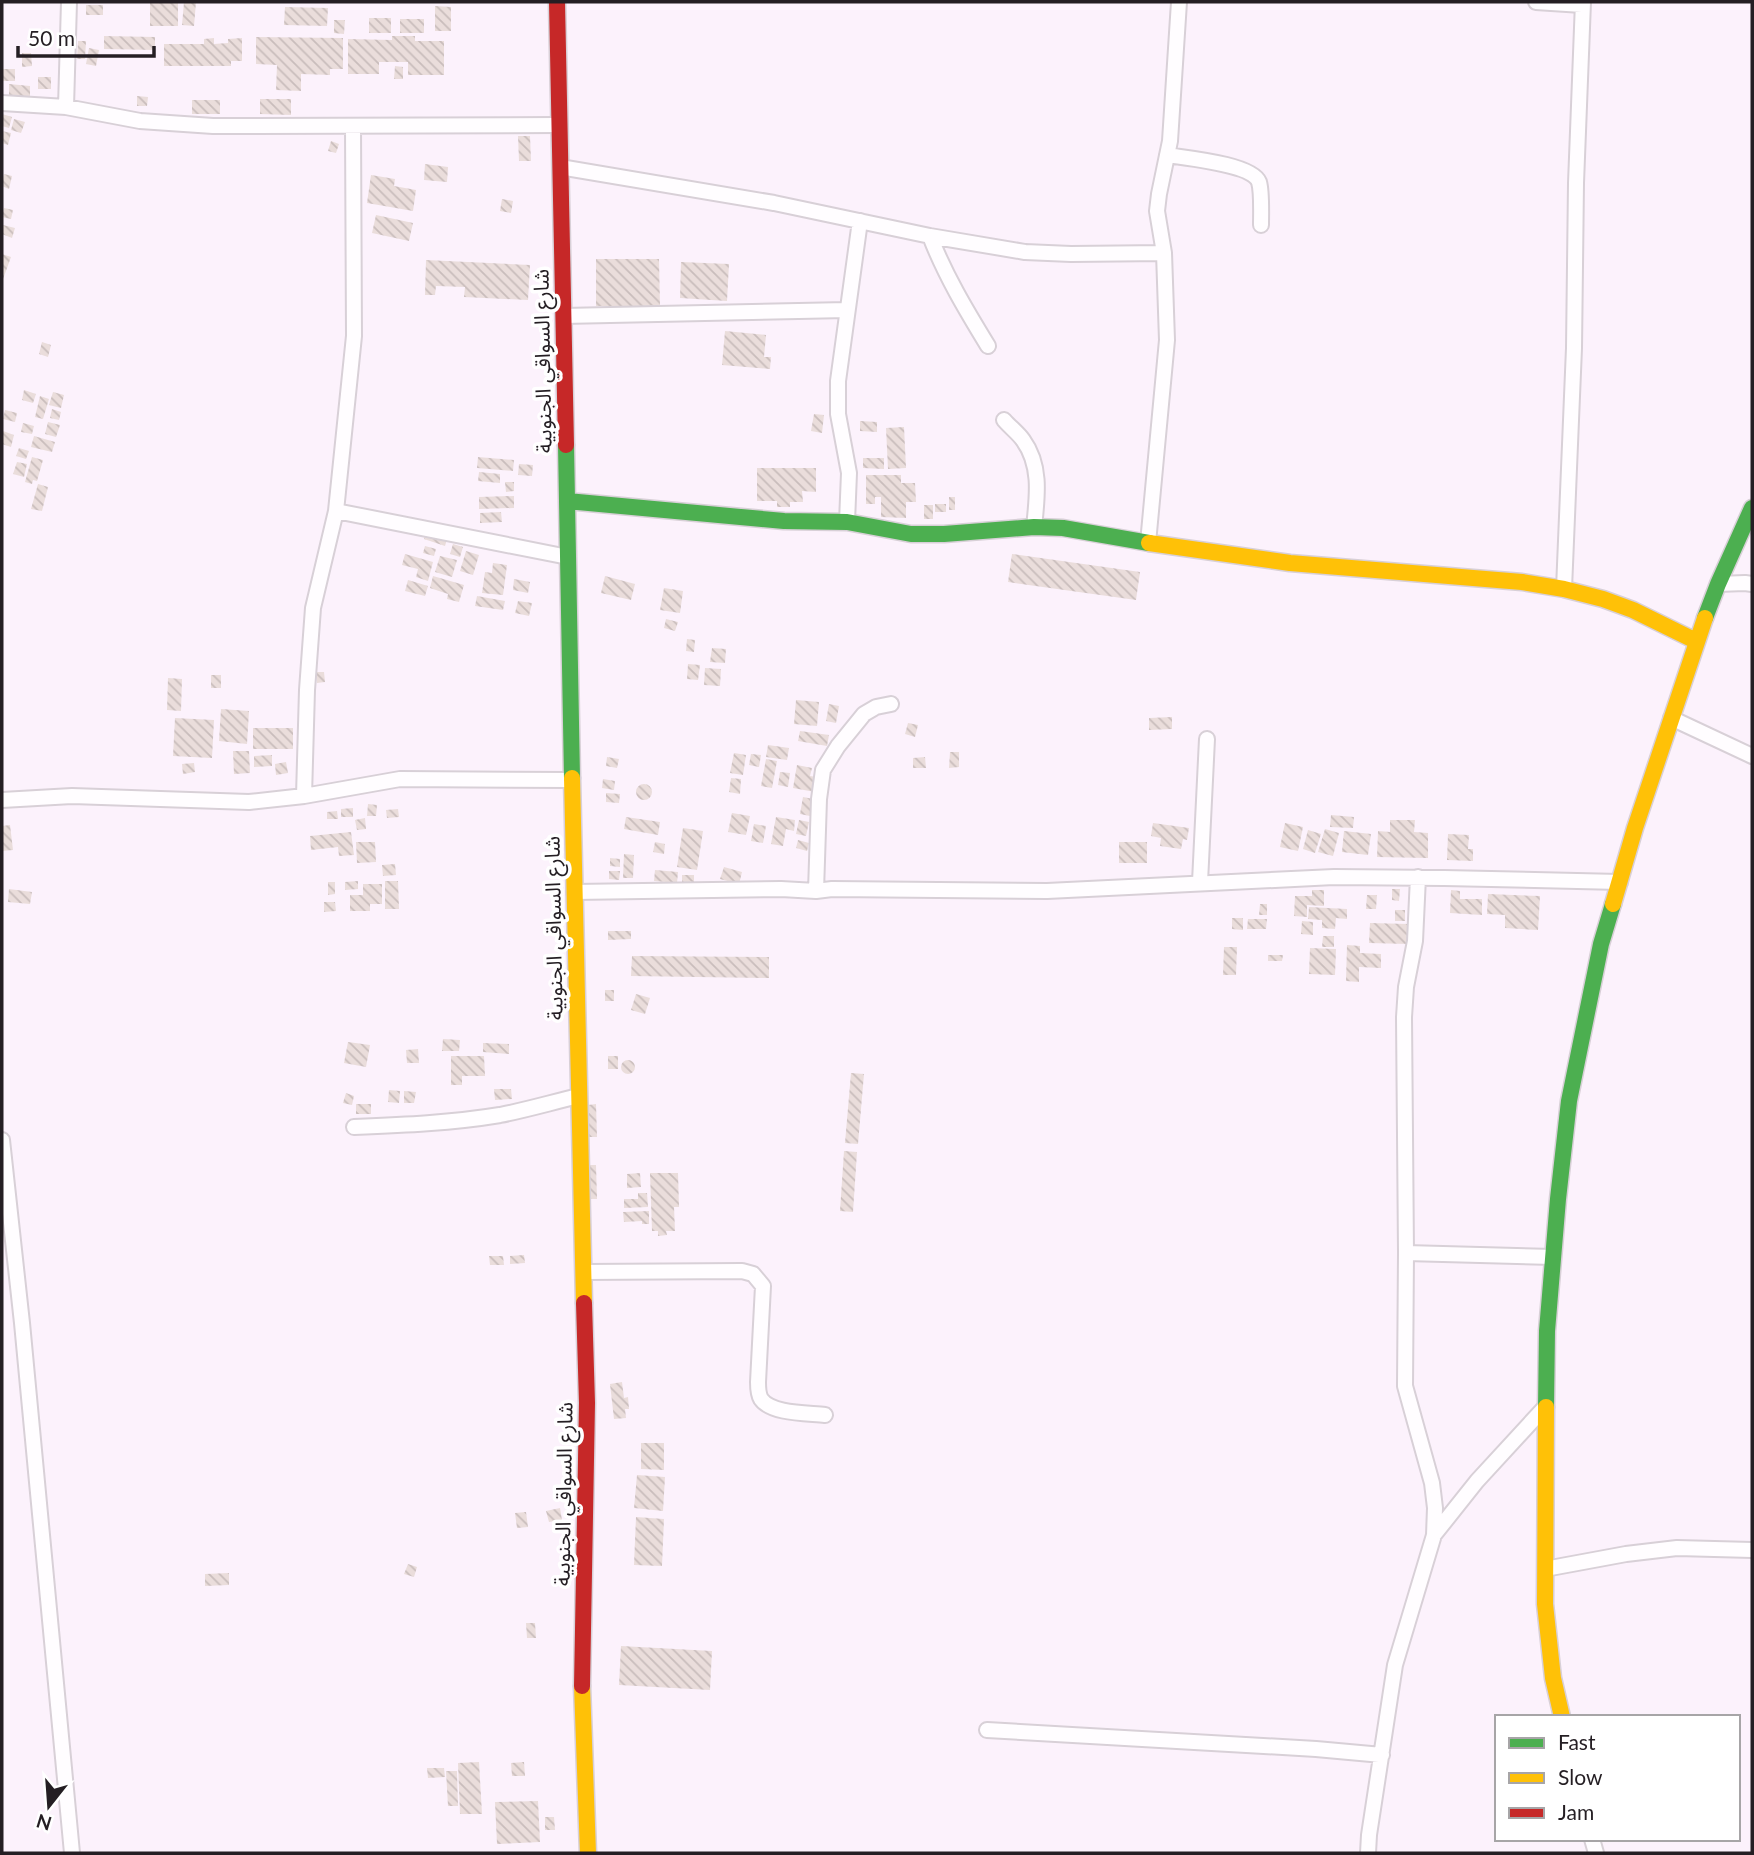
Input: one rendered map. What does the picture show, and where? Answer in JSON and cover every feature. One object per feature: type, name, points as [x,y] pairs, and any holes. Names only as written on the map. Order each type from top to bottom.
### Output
[{"type":"street","points":[[66,107],[69,2]]},
{"type":"street","name":"شارع السواقي الجنوبية","points":[[557,2],[587,1403],[582,1686],[588,1853]]},
{"type":"street","points":[[1147,543],[1167,341],[1164,253],[1157,211],[1172,113],[1179,2]]},
{"type":"street","points":[[1536,2],[1582,3],[1574,348],[1564,589]]},
{"type":"street","points":[[2,103],[66,107],[140,121],[213,126],[559,125]]},
{"type":"street","points":[[304,796],[313,608],[337,511],[354,336],[352,125]]},
{"type":"street","points":[[1167,155],[1229,166],[1253,174],[1259,183],[1261,226]]},
{"type":"street","points":[[560,167],[774,203],[930,236],[1025,252],[1164,253]]},
{"type":"street","points":[[847,523],[849,474],[837,399],[860,221]]},
{"type":"street","points":[[930,236],[951,285],[988,346]]},
{"type":"street","points":[[563,316],[848,310]]},
{"type":"street","points":[[1004,420],[1024,441],[1033,459],[1038,491],[1034,527]]},
{"type":"street","points":[[567,501],[784,521],[847,523],[911,534],[1034,527],[1063,528],[1290,563],[1522,582],[1603,599],[1633,610],[1696,641]]},
{"type":"street","points":[[1562,1715],[1553,1678],[1545,1604],[1546,1406],[1547,1331],[1569,1101],[1601,944],[1620,881],[1696,641],[1752,508]]},
{"type":"street","points":[[337,511],[568,557]]},
{"type":"street","points":[[1718,584],[1752,584]]},
{"type":"street","points":[[816,891],[819,799],[823,770],[864,714],[876,707],[891,704]]},
{"type":"street","points":[[1671,718],[1752,756]]},
{"type":"street","points":[[1199,883],[1207,739]]},
{"type":"street","points":[[3,797],[72,796],[249,802],[304,796],[400,779],[572,779]]},
{"type":"street","points":[[575,892],[781,889],[1047,891],[1334,877],[1620,881]]},
{"type":"street","points":[[1368,1853],[1395,1665],[1434,1535],[1432,1483],[1405,1385],[1404,1017],[1406,987],[1415,941],[1418,877]]},
{"type":"street","points":[[354,1127],[395,1126],[483,1117],[579,1096]]},
{"type":"street","points":[[2,1140],[72,1853]]},
{"type":"street","points":[[1406,1253],[1553,1257]]},
{"type":"street","points":[[584,1272],[742,1271],[752,1274],[763,1286],[758,1382],[762,1401],[768,1406],[785,1411],[825,1415]]},
{"type":"street","points":[[1434,1535],[1477,1481],[1546,1406]]},
{"type":"street","points":[[1545,1569],[1677,1548],[1752,1550]]},
{"type":"street","points":[[987,1730],[1382,1755]]},
{"type":"building","points":[[150,2],[178,2],[178,26],[150,26]]},
{"type":"building","points":[[184,2],[196,2],[194,26],[182,25]]},
{"type":"building","points":[[86,5],[103,5],[103,15],[86,15]]},
{"type":"building","points":[[435,6],[451,7],[451,31],[435,31]]},
{"type":"building","points":[[285,7],[328,8],[327,26],[284,25]]},
{"type":"building","points":[[369,18],[391,18],[391,33],[369,33]]},
{"type":"building","points":[[400,19],[424,19],[424,33],[400,33]]},
{"type":"building","points":[[334,20],[345,20],[344,34],[334,33]]},
{"type":"building","points":[[104,36],[155,37],[155,50],[104,49]]},
{"type":"building","points":[[392,36],[415,36],[415,41],[444,41],[444,75],[408,75],[408,62],[379,62],[379,74],[348,74],[348,39],[392,40]]},
{"type":"building","points":[[256,37],[343,38],[343,69],[330,69],[330,75],[301,74],[301,91],[276,90],[277,65],[256,64]]},
{"type":"building","points":[[214,38],[214,44],[242,38],[242,61],[231,61],[231,66],[164,66],[164,44],[204,44],[204,39]]},
{"type":"building","points":[[78,41],[86,41],[85,59],[77,59]]},
{"type":"building","points":[[89,48],[99,50],[96,66],[86,64]]},
{"type":"building","points":[[22,53],[31,53],[32,66],[22,67]]},
{"type":"building","points":[[395,66],[403,67],[403,79],[394,79]]},
{"type":"building","points":[[3,69],[15,69],[15,81],[3,81]]},
{"type":"building","points":[[38,77],[51,77],[51,89],[38,89]]},
{"type":"building","points":[[9,84],[30,86],[30,97],[9,96]]},
{"type":"building","points":[[137,96],[148,97],[147,106],[137,106]]},
{"type":"building","points":[[260,99],[291,99],[291,115],[260,114]]},
{"type":"building","points":[[192,100],[220,100],[220,114],[192,114]]},
{"type":"building","points":[[2,114],[12,117],[9,128],[2,126]]},
{"type":"building","points":[[14,119],[25,122],[21,133],[11,130]]},
{"type":"building","points":[[2,131],[11,133],[8,145],[2,143]]},
{"type":"building","points":[[518,136],[530,136],[531,161],[519,161]]},
{"type":"building","points":[[331,141],[339,144],[336,153],[328,151]]},
{"type":"building","points":[[425,164],[448,167],[447,182],[424,180]]},
{"type":"building","points":[[4,174],[12,176],[9,189],[2,186]]},
{"type":"building","points":[[371,175],[395,179],[394,186],[416,190],[413,211],[367,203]]},
{"type":"building","points":[[502,199],[513,201],[511,213],[500,211]]},
{"type":"building","points":[[4,208],[13,210],[11,219],[2,217]]},
{"type":"building","points":[[376,215],[413,223],[409,241],[372,233]]},
{"type":"building","points":[[3,225],[15,228],[12,238],[2,234]]},
{"type":"building","points":[[2,254],[11,257],[2,282]]},
{"type":"building","points":[[596,259],[659,259],[660,306],[596,306]]},
{"type":"building","points":[[426,260],[530,265],[528,300],[464,297],[465,287],[436,286],[435,295],[425,295]]},
{"type":"building","points":[[681,262],[729,264],[727,301],[680,298]]},
{"type":"building","points":[[725,331],[766,335],[764,357],[771,357],[770,369],[722,365]]},
{"type":"building","points":[[42,342],[51,345],[48,357],[39,354]]},
{"type":"building","points":[[24,390],[36,394],[33,403],[22,400]]},
{"type":"building","points":[[53,392],[64,395],[61,408],[49,405]]},
{"type":"building","points":[[40,396],[49,399],[43,419],[35,417]]},
{"type":"building","points":[[52,409],[61,412],[59,420],[50,418]]},
{"type":"building","points":[[5,410],[17,413],[15,422],[3,419]]},
{"type":"building","points":[[814,414],[824,415],[822,433],[811,431]]},
{"type":"building","points":[[860,421],[877,422],[877,432],[860,431]]},
{"type":"building","points":[[48,422],[60,425],[56,437],[45,434]]},
{"type":"building","points":[[23,423],[34,426],[32,434],[21,432]]},
{"type":"building","points":[[904,427],[906,468],[888,469],[886,428]]},
{"type":"building","points":[[3,431],[14,435],[11,447],[2,444]]},
{"type":"building","points":[[34,436],[55,442],[52,452],[31,447]]},
{"type":"building","points":[[19,448],[29,451],[26,459],[16,456]]},
{"type":"building","points":[[32,457],[43,460],[37,481],[33,480],[32,484],[25,482]]},
{"type":"building","points":[[478,457],[514,460],[513,471],[477,468]]},
{"type":"building","points":[[863,458],[884,458],[884,469],[863,468]]},
{"type":"building","points":[[17,462],[27,464],[24,477],[13,474]]},
{"type":"building","points":[[519,464],[533,465],[532,476],[518,475]]},
{"type":"building","points":[[757,468],[816,468],[816,492],[802,491],[803,502],[790,502],[790,507],[777,507],[777,501],[757,501]]},
{"type":"building","points":[[479,472],[500,474],[500,483],[478,481]]},
{"type":"building","points":[[866,475],[901,475],[901,483],[915,483],[916,502],[906,502],[906,518],[881,517],[881,497],[875,497],[875,504],[866,504]]},
{"type":"building","points":[[505,482],[514,482],[514,491],[506,492]]},
{"type":"building","points":[[38,484],[48,487],[42,511],[31,509]]},
{"type":"building","points":[[514,496],[514,508],[479,509],[479,497]]},
{"type":"building","points":[[949,497],[955,497],[955,510],[949,510]]},
{"type":"building","points":[[935,504],[946,504],[946,512],[935,512]]},
{"type":"building","points":[[924,505],[933,505],[933,519],[924,519]]},
{"type":"building","points":[[501,512],[502,522],[480,523],[480,513]]},
{"type":"building","points":[[425,532],[447,539],[445,546],[424,539]]},
{"type":"building","points":[[453,544],[463,547],[460,557],[450,554]]},
{"type":"building","points":[[425,546],[436,549],[434,556],[423,553]]},
{"type":"building","points":[[466,551],[479,555],[473,575],[460,571]]},
{"type":"building","points":[[405,554],[433,562],[428,581],[416,577],[418,569],[402,565]]},
{"type":"building","points":[[1012,554],[1140,572],[1136,600],[1008,582]]},
{"type":"building","points":[[440,556],[457,560],[452,577],[435,572]]},
{"type":"building","points":[[493,563],[507,565],[503,595],[482,593],[485,572],[492,573]]},
{"type":"building","points":[[433,576],[464,585],[459,602],[447,599],[448,594],[430,588]]},
{"type":"building","points":[[605,576],[635,584],[631,600],[601,593]]},
{"type":"building","points":[[514,579],[530,582],[528,593],[513,590]]},
{"type":"building","points":[[408,580],[428,586],[425,596],[405,591]]},
{"type":"building","points":[[664,588],[683,591],[680,613],[660,610]]},
{"type":"building","points":[[477,596],[505,601],[503,610],[475,606]]},
{"type":"building","points":[[518,601],[532,603],[529,616],[515,613]]},
{"type":"building","points":[[666,619],[678,622],[675,631],[664,628]]},
{"type":"building","points":[[687,639],[695,640],[694,652],[686,651]]},
{"type":"building","points":[[712,648],[726,649],[725,663],[710,662]]},
{"type":"building","points":[[688,664],[700,665],[698,680],[687,679]]},
{"type":"building","points":[[705,668],[721,669],[720,686],[704,685]]},
{"type":"building","points":[[316,672],[324,672],[325,682],[317,683]]},
{"type":"building","points":[[211,675],[221,675],[221,688],[211,688]]},
{"type":"building","points":[[168,678],[182,679],[181,711],[167,710]]},
{"type":"building","points":[[796,700],[819,702],[817,726],[794,724]]},
{"type":"building","points":[[829,704],[839,706],[836,723],[826,721]]},
{"type":"building","points":[[221,709],[249,711],[247,744],[219,741]]},
{"type":"building","points":[[1172,717],[1172,729],[1149,730],[1149,718]]},
{"type":"building","points":[[175,718],[214,720],[212,758],[173,756]]},
{"type":"building","points":[[908,723],[918,725],[915,737],[905,734]]},
{"type":"building","points":[[253,728],[293,728],[293,749],[253,749]]},
{"type":"building","points":[[800,731],[829,735],[827,746],[798,741]]},
{"type":"building","points":[[768,745],[789,748],[787,760],[766,757]]},
{"type":"building","points":[[233,751],[249,751],[250,773],[234,774]]},
{"type":"building","points":[[950,752],[959,752],[959,767],[949,768]]},
{"type":"building","points":[[734,753],[746,755],[743,775],[730,773]]},
{"type":"building","points":[[751,754],[761,755],[759,767],[749,765]]},
{"type":"building","points":[[272,755],[272,766],[254,767],[254,756]]},
{"type":"building","points":[[607,757],[619,759],[617,768],[606,766]]},
{"type":"building","points":[[925,757],[926,768],[913,768],[913,758]]},
{"type":"building","points":[[766,759],[777,761],[772,788],[761,786]]},
{"type":"building","points":[[286,762],[288,773],[276,775],[275,764]]},
{"type":"building","points":[[194,763],[195,772],[183,774],[182,764]]},
{"type":"building","points":[[797,765],[812,768],[810,776],[817,777],[815,792],[793,788]]},
{"type":"building","points":[[780,772],[790,773],[788,787],[778,785]]},
{"type":"building","points":[[731,778],[741,779],[740,794],[729,792]]},
{"type":"building","points":[[603,779],[615,781],[614,790],[602,788]]},
{"type":"building","points":[[641,784],[647,784],[652,792],[650,798],[641,800],[636,795],[636,789]]},
{"type":"building","points":[[606,793],[620,794],[619,803],[606,802]]},
{"type":"building","points":[[803,797],[813,799],[810,816],[800,814]]},
{"type":"building","points":[[368,804],[377,805],[376,816],[367,816]]},
{"type":"building","points":[[353,808],[353,817],[341,817],[341,809]]},
{"type":"building","points":[[398,809],[399,817],[387,818],[386,810]]},
{"type":"building","points":[[337,811],[338,819],[327,819],[327,812]]},
{"type":"building","points":[[732,813],[750,816],[746,835],[728,832]]},
{"type":"building","points":[[1331,815],[1354,817],[1353,828],[1330,827]]},
{"type":"building","points":[[626,817],[660,822],[658,835],[624,829]]},
{"type":"building","points":[[776,817],[795,820],[794,831],[786,829],[783,846],[771,844]]},
{"type":"building","points":[[365,818],[366,829],[357,830],[355,820]]},
{"type":"building","points":[[799,820],[809,822],[806,836],[796,834]]},
{"type":"building","points":[[1390,820],[1415,820],[1414,832],[1428,833],[1428,858],[1377,857],[1378,831],[1390,832]]},
{"type":"building","points":[[1153,823],[1189,828],[1187,840],[1183,839],[1181,849],[1160,846],[1161,838],[1151,836]]},
{"type":"building","points":[[1285,823],[1303,827],[1298,851],[1280,847]]},
{"type":"building","points":[[754,824],[766,826],[763,843],[751,841]]},
{"type":"building","points":[[10,825],[13,850],[2,851],[2,826]]},
{"type":"building","points":[[683,828],[703,831],[697,870],[677,867]]},
{"type":"building","points":[[1325,829],[1339,833],[1333,856],[1318,852]]},
{"type":"building","points":[[1308,830],[1321,834],[1315,853],[1303,849]]},
{"type":"building","points":[[1344,831],[1371,834],[1368,855],[1342,852]]},
{"type":"building","points":[[351,832],[354,855],[339,856],[338,847],[311,850],[310,836]]},
{"type":"building","points":[[1448,834],[1469,835],[1468,849],[1473,849],[1473,861],[1447,860]]},
{"type":"building","points":[[798,840],[809,843],[807,851],[796,848]]},
{"type":"building","points":[[356,842],[375,842],[376,862],[357,863]]},
{"type":"building","points":[[655,842],[665,844],[664,854],[653,852]]},
{"type":"building","points":[[1119,842],[1147,842],[1147,863],[1119,863]]},
{"type":"building","points":[[624,854],[634,855],[633,878],[623,878]]},
{"type":"building","points":[[610,858],[620,859],[620,867],[610,866]]},
{"type":"building","points":[[395,864],[396,875],[383,876],[382,865]]},
{"type":"building","points":[[724,867],[742,872],[739,884],[720,879]]},
{"type":"building","points":[[655,870],[678,872],[677,883],[654,881]]},
{"type":"building","points":[[609,871],[620,871],[619,880],[609,879]]},
{"type":"building","points":[[682,875],[694,875],[694,884],[682,883]]},
{"type":"building","points":[[358,881],[358,889],[345,890],[345,882]]},
{"type":"building","points":[[385,881],[398,881],[399,909],[385,909]]},
{"type":"building","points":[[328,882],[335,882],[335,894],[328,895]]},
{"type":"building","points":[[363,884],[382,884],[382,904],[370,904],[370,911],[350,911],[350,895],[363,895]]},
{"type":"building","points":[[9,889],[32,892],[30,904],[8,902]]},
{"type":"building","points":[[1392,889],[1400,889],[1399,901],[1392,900]]},
{"type":"building","points":[[1312,890],[1324,890],[1324,906],[1307,905],[1307,917],[1294,916],[1295,896],[1312,896]]},
{"type":"building","points":[[1451,890],[1460,891],[1460,899],[1482,899],[1482,915],[1450,913]]},
{"type":"building","points":[[1488,894],[1540,896],[1538,930],[1505,928],[1505,915],[1487,914]]},
{"type":"building","points":[[1367,895],[1377,895],[1376,909],[1366,909]]},
{"type":"building","points":[[324,902],[335,902],[336,911],[324,912]]},
{"type":"building","points":[[1260,904],[1267,904],[1267,915],[1259,915]]},
{"type":"building","points":[[1309,907],[1347,909],[1347,919],[1336,918],[1335,929],[1322,928],[1322,920],[1308,919]]},
{"type":"building","points":[[1395,910],[1405,910],[1405,921],[1395,921]]},
{"type":"building","points":[[1232,918],[1243,918],[1243,930],[1232,929]]},
{"type":"building","points":[[1248,919],[1267,919],[1266,929],[1247,929]]},
{"type":"building","points":[[1302,921],[1313,922],[1313,935],[1301,934]]},
{"type":"building","points":[[1370,923],[1409,924],[1408,944],[1369,943]]},
{"type":"building","points":[[608,931],[631,931],[631,939],[608,940]]},
{"type":"building","points":[[1323,936],[1334,936],[1334,947],[1322,947]]},
{"type":"building","points":[[1347,945],[1360,946],[1360,953],[1381,954],[1381,968],[1359,967],[1359,982],[1346,981]]},
{"type":"building","points":[[1224,947],[1237,947],[1236,975],[1223,975]]},
{"type":"building","points":[[1310,948],[1336,949],[1335,975],[1309,974]]},
{"type":"building","points":[[1268,955],[1283,955],[1282,961],[1268,961]]},
{"type":"building","points":[[632,956],[769,957],[769,978],[631,976]]},
{"type":"building","points":[[605,990],[614,990],[614,1001],[605,1001]]},
{"type":"building","points":[[636,994],[650,998],[645,1014],[631,1010]]},
{"type":"building","points":[[443,1039],[460,1040],[459,1051],[442,1051]]},
{"type":"building","points":[[348,1042],[370,1045],[366,1067],[344,1063]]},
{"type":"building","points":[[483,1043],[509,1044],[509,1054],[483,1052]]},
{"type":"building","points":[[418,1049],[419,1063],[407,1063],[406,1050]]},
{"type":"building","points":[[451,1056],[484,1056],[485,1076],[462,1076],[462,1085],[451,1085]]},
{"type":"building","points":[[608,1056],[618,1056],[618,1069],[608,1069]]},
{"type":"building","points":[[625,1060],[631,1060],[635,1067],[631,1074],[625,1074],[621,1070],[621,1064]]},
{"type":"building","points":[[851,1073],[864,1074],[858,1144],[845,1143]]},
{"type":"building","points":[[494,1089],[511,1089],[512,1099],[495,1100]]},
{"type":"building","points":[[389,1090],[400,1091],[399,1103],[388,1102]]},
{"type":"building","points":[[404,1091],[416,1092],[414,1103],[404,1103]]},
{"type":"building","points":[[346,1093],[354,1096],[352,1105],[343,1103]]},
{"type":"building","points":[[356,1104],[371,1104],[371,1114],[356,1114]]},
{"type":"building","points":[[596,1104],[597,1137],[589,1137],[588,1105]]},
{"type":"building","points":[[844,1151],[857,1152],[853,1212],[840,1211]]},
{"type":"building","points":[[586,1165],[596,1165],[597,1199],[587,1199]]},
{"type":"building","points":[[640,1173],[641,1187],[627,1188],[627,1174]]},
{"type":"building","points":[[650,1173],[678,1173],[679,1207],[674,1207],[675,1231],[666,1231],[667,1235],[658,1236],[658,1231],[652,1231]]},
{"type":"building","points":[[638,1193],[647,1193],[648,1207],[624,1208],[624,1199],[638,1199]]},
{"type":"building","points":[[649,1211],[649,1224],[642,1224],[642,1221],[624,1222],[623,1212]]},
{"type":"building","points":[[524,1255],[525,1263],[510,1264],[510,1256]]},
{"type":"building","points":[[489,1256],[503,1256],[504,1265],[490,1265]]},
{"type":"building","points":[[622,1382],[629,1409],[625,1409],[626,1418],[614,1419],[610,1384]]},
{"type":"building","points":[[641,1443],[664,1443],[664,1470],[641,1469]]},
{"type":"building","points":[[637,1475],[665,1477],[663,1511],[634,1508]]},
{"type":"building","points":[[560,1508],[562,1520],[549,1522],[546,1511]]},
{"type":"building","points":[[526,1512],[528,1527],[517,1528],[515,1513]]},
{"type":"building","points":[[636,1517],[664,1519],[662,1566],[634,1565]]},
{"type":"building","points":[[408,1564],[417,1567],[414,1577],[404,1574]]},
{"type":"building","points":[[229,1573],[229,1585],[205,1586],[205,1574]]},
{"type":"building","points":[[526,1623],[535,1623],[536,1638],[527,1638]]},
{"type":"building","points":[[621,1646],[712,1651],[710,1690],[619,1685]]},
{"type":"building","points":[[479,1762],[482,1814],[460,1814],[458,1763]]},
{"type":"building","points":[[524,1762],[525,1776],[512,1776],[511,1763]]},
{"type":"building","points":[[427,1768],[444,1768],[445,1777],[428,1778]]},
{"type":"building","points":[[446,1771],[457,1771],[458,1806],[448,1806]]},
{"type":"building","points":[[538,1801],[540,1842],[497,1844],[495,1802]]},
{"type":"building","points":[[545,1817],[554,1817],[555,1830],[545,1830]]},
{"type":"traffic: fast","points":[[566,445],[572,778]]},
{"type":"traffic: fast","points":[[567,501],[784,521],[847,522],[911,534],[1034,527],[1063,528],[1149,543]]},
{"type":"traffic: fast","points":[[1705,618],[1752,508]]},
{"type":"traffic: fast","points":[[1546,1407],[1547,1331],[1569,1101],[1601,944],[1613,904]]},
{"type":"traffic: slow","points":[[1149,543],[1290,563],[1522,582],[1564,589],[1633,610],[1696,641]]},
{"type":"traffic: slow","points":[[1613,904],[1635,828],[1705,618]]},
{"type":"traffic: slow","points":[[572,778],[584,1303]]},
{"type":"traffic: slow","points":[[1546,1407],[1545,1604],[1553,1678],[1562,1715]]},
{"type":"traffic: slow","points":[[582,1686],[588,1853]]},
{"type":"traffic: jam","points":[[557,2],[566,445]]},
{"type":"traffic: jam","points":[[582,1686],[587,1403],[584,1303]]}]
